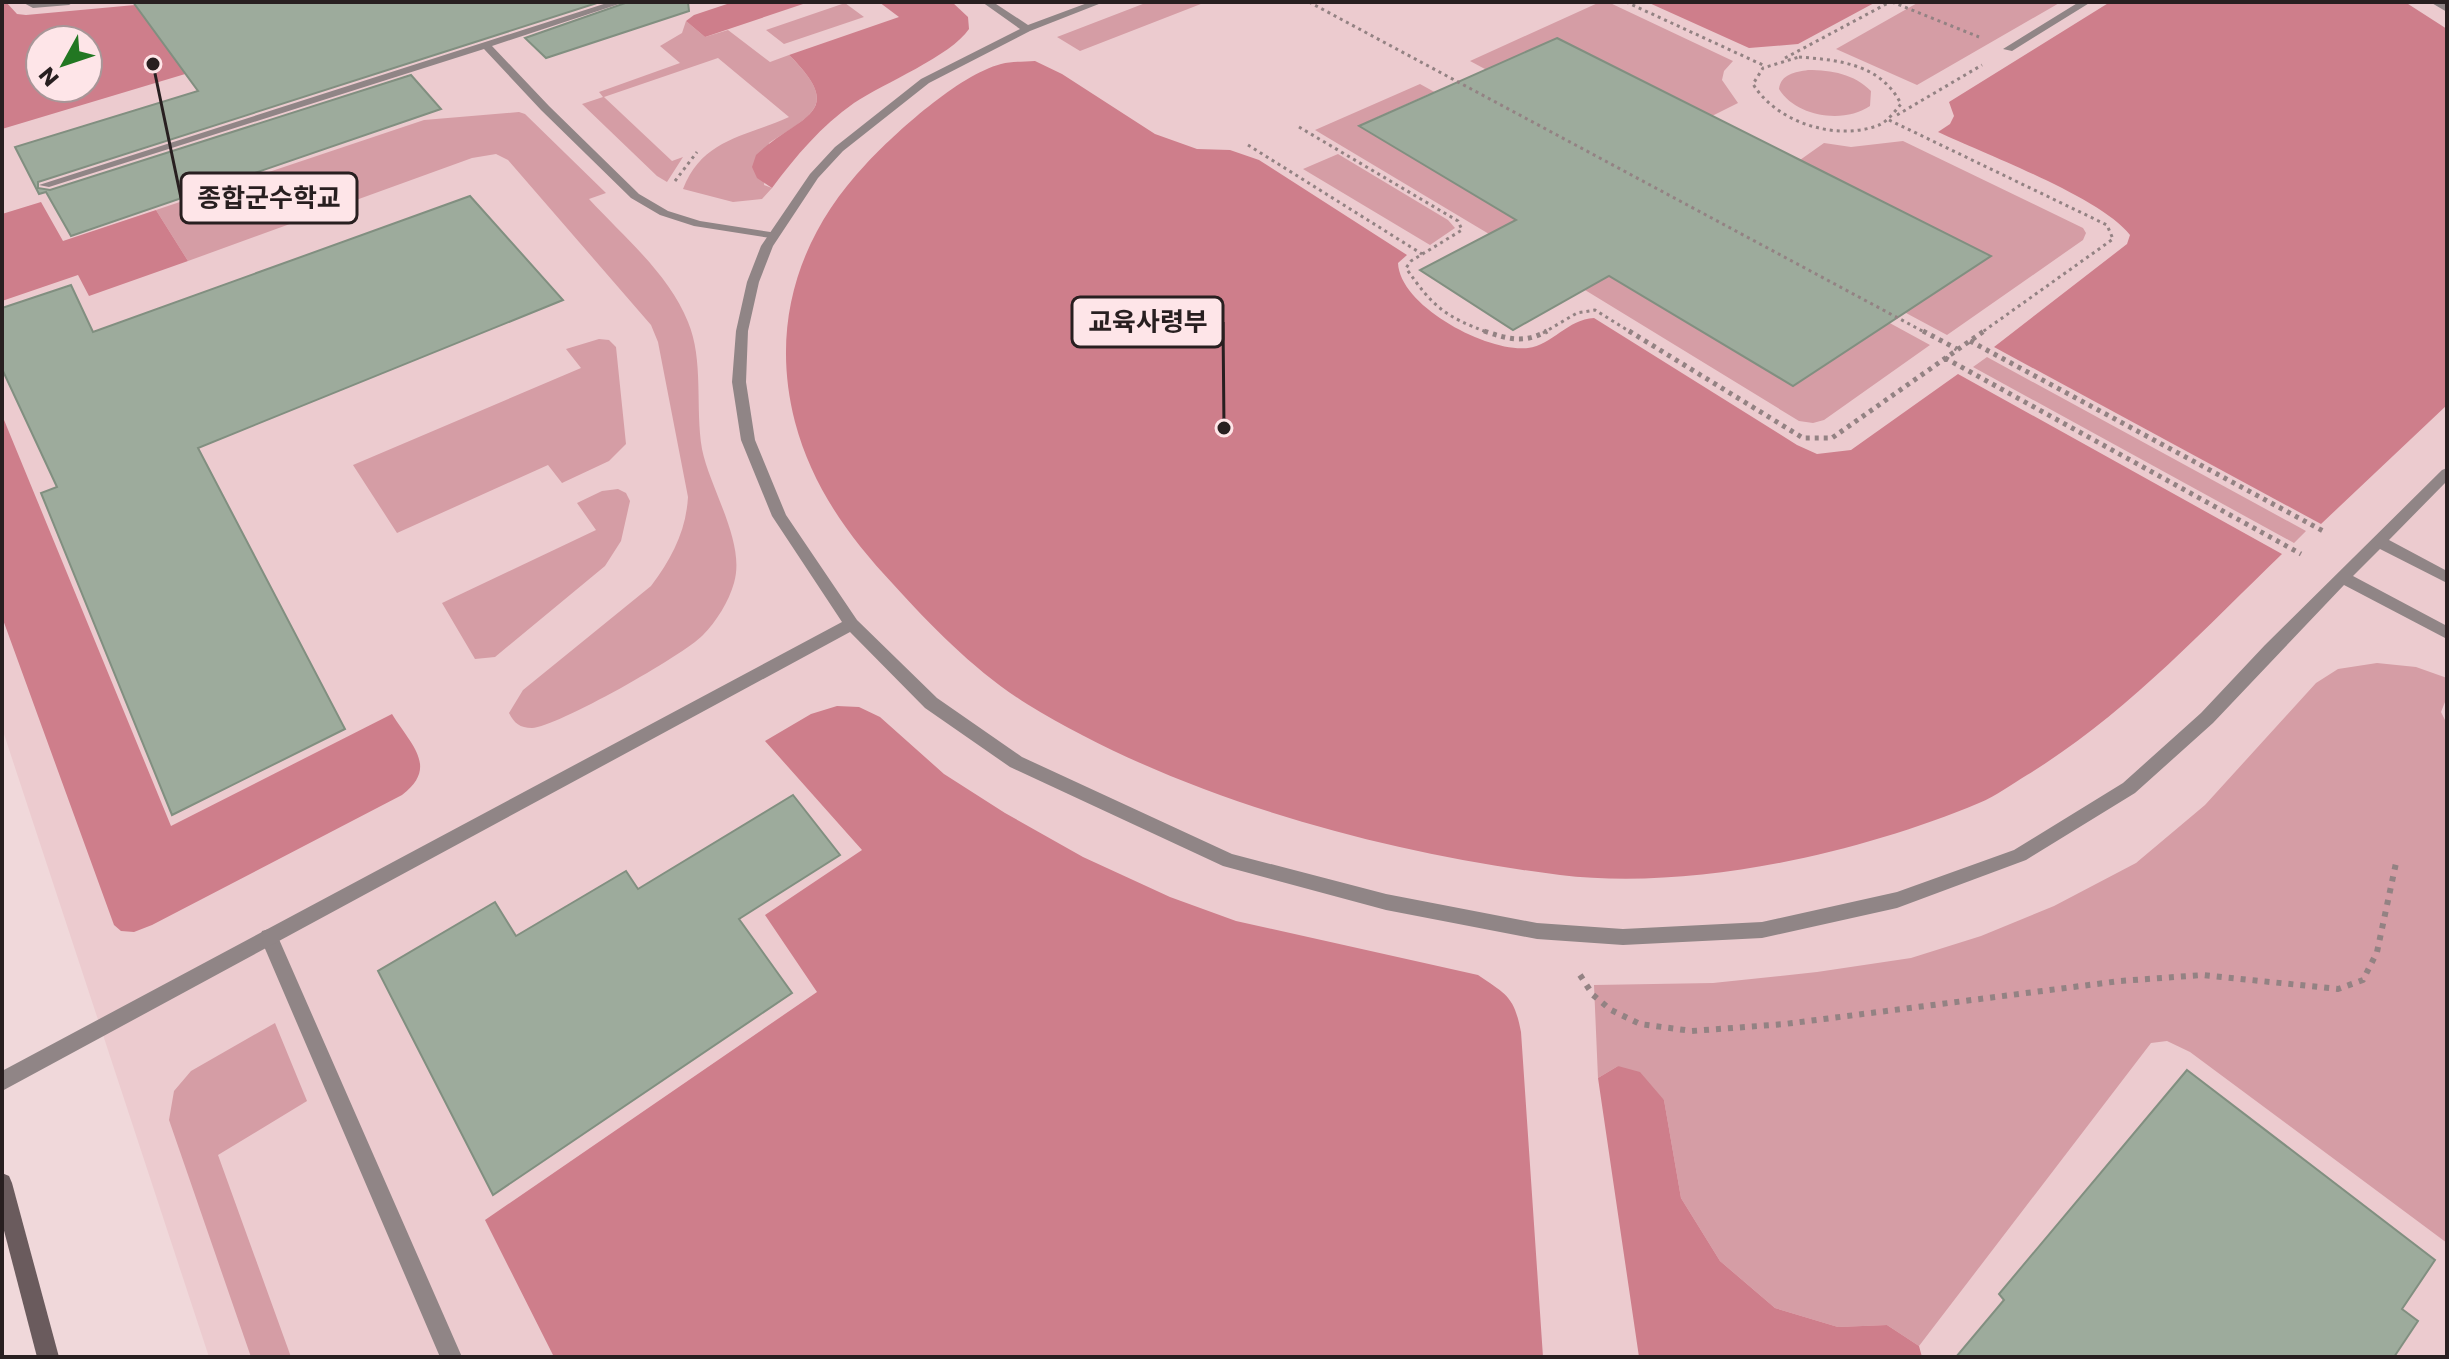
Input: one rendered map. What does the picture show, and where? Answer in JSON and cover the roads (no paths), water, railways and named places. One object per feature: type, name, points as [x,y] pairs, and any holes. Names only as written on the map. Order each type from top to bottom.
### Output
[{"type":"street","points":[[27,2],[33,5],[69,2]]},
{"type":"street","points":[[45,185],[620,2]]},
{"type":"street","points":[[987,2],[1027,29]]},
{"type":"street","points":[[1099,2],[1027,29],[925,81],[839,149],[814,176],[773,236],[753,282],[742,331],[739,382],[748,440],[779,516],[852,624],[931,703],[1016,762],[1229,861],[1386,902],[1537,931],[1623,937],[1762,930],[1897,900],[2020,855],[2129,788],[2207,718],[2447,473]]},
{"type":"street","points":[[2008,49],[2086,2]]},
{"type":"street","points":[[2435,2],[2447,9]]},
{"type":"street","points":[[486,45],[635,196],[664,213],[698,224],[773,236]]},
{"type":"street","points":[[2378,541],[2447,578]]},
{"type":"street","points":[[2344,578],[2447,633]]},
{"type":"street","points":[[2,1081],[852,624]]},
{"type":"street","points":[[269,937],[451,1357]]},
{"type":"street","points":[[2,1183],[48,1357]]},
{"type":"place","name":"종합군수학교","points":[[153,64]]},
{"type":"place","name":"교육사령부","points":[[1224,428]]}]
